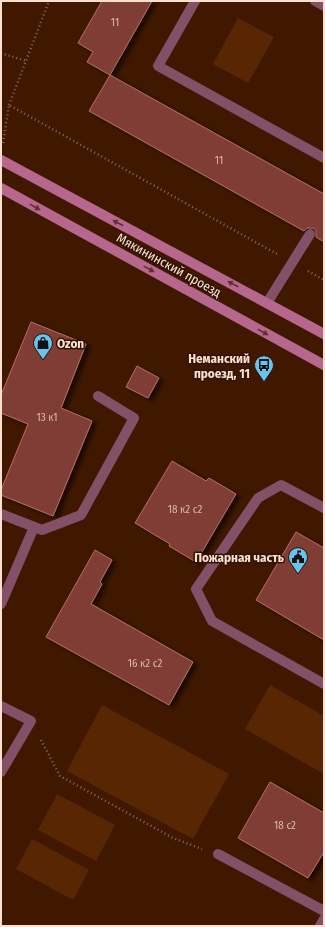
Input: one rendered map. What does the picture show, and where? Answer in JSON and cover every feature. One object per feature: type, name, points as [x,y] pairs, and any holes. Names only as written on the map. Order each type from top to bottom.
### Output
[{"type":"main road","name":"Мякининский проезд","points":[[1,160],[324,334]]},
{"type":"main road","name":"Мякининский проезд","points":[[1,188],[324,366]]},
{"type":"lane","points":[[195,1],[158,66],[324,158]]},
{"type":"lane","points":[[315,1],[324,6]]},
{"type":"lane","points":[[267,303],[310,234]]},
{"type":"lane","points":[[1,514],[42,530],[81,514],[134,418],[98,396]]},
{"type":"lane","points":[[324,508],[281,485],[258,498],[196,589],[212,621],[324,684]]},
{"type":"lane","points":[[1,604],[34,527]]},
{"type":"lane","points":[[1,706],[31,721],[1,772]]},
{"type":"lane","points":[[218,854],[324,911]]},
{"type":"lane","points":[[320,926],[324,918]]},
{"type":"path","points":[[2,147],[9,105],[49,1]]},
{"type":"path","points":[[1,53],[26,61]]},
{"type":"path","points":[[9,105],[324,280]]},
{"type":"path","points":[[31,721],[60,776],[173,838],[218,854]]},
{"type":"shaded area","points":[[238,18],[274,37],[248,83],[213,64]]},
{"type":"shaded area","points":[[270,685],[324,716],[324,774],[245,729]]},
{"type":"shaded area","points":[[102,705],[229,774],[193,839],[67,771]]},
{"type":"shaded area","points":[[57,794],[115,825],[96,861],[38,830]]},
{"type":"shaded area","points":[[32,839],[89,870],[73,900],[16,869]]},
{"type":"building","points":[[102,1],[152,1],[110,75],[87,62],[93,52],[78,43]]},
{"type":"building","points":[[110,75],[324,194],[324,242],[316,237],[316,231],[313,228],[307,228],[304,231],[89,111]]},
{"type":"building","points":[[31,322],[86,344],[61,408],[92,421],[53,516],[1,495],[1,490],[28,424],[1,413],[1,395]]},
{"type":"building","points":[[137,366],[159,378],[148,398],[126,387]]},
{"type":"building","points":[[172,461],[206,481],[209,478],[236,494],[196,562],[135,523]]},
{"type":"building","name":"Пожарная часть","points":[[296,532],[324,548],[324,640],[256,600]]},
{"type":"building","points":[[95,550],[112,560],[100,582],[102,584],[91,604],[193,662],[169,705],[46,637]]},
{"type":"building","points":[[270,782],[324,813],[324,852],[308,878],[238,838]]},
{"type":"place","name":"Ozon","points":[[43,360]]},
{"type":"place","name":"Неманский проезд, 11","points":[[264,382]]},
{"type":"place","name":"Пожарная часть","points":[[298,574]]}]
